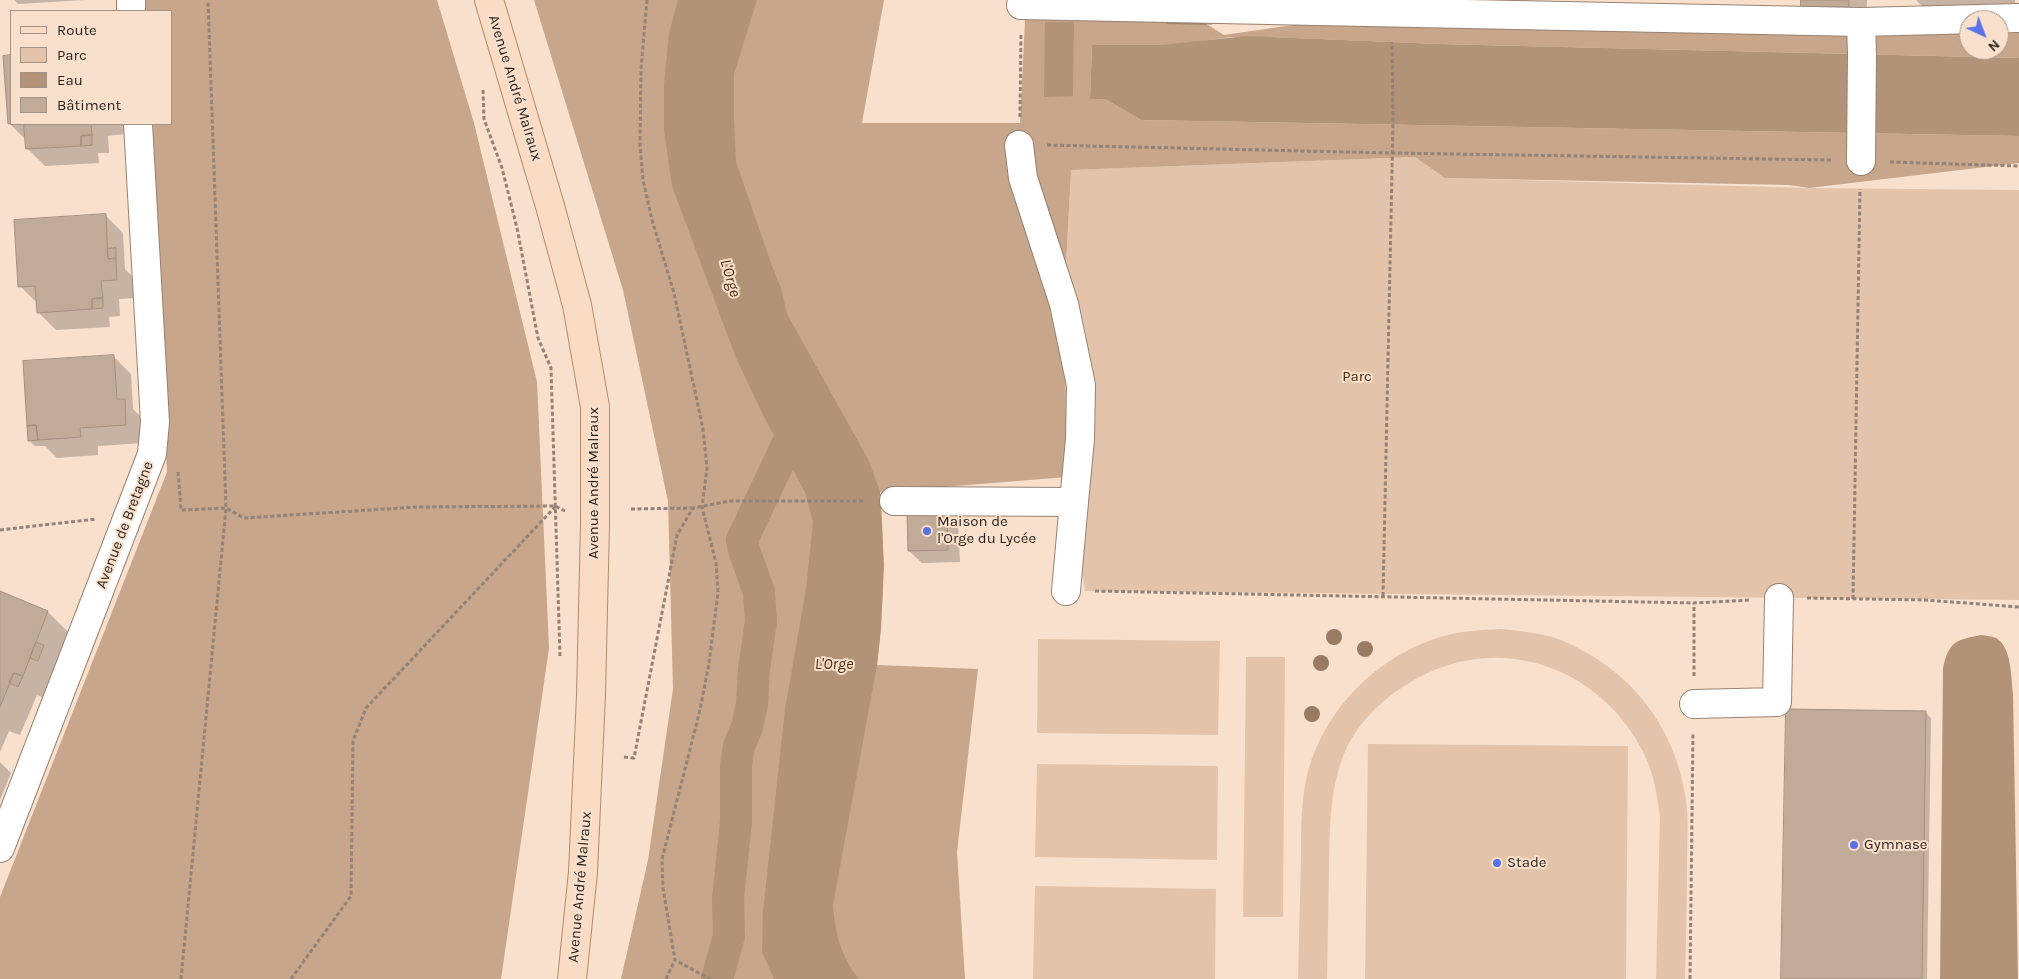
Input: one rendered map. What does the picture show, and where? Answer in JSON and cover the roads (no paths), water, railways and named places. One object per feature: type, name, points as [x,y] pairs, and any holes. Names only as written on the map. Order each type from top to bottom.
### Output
[{"type":"main road","name":"Avenue André Malraux","points":[[489,0],[550,206],[577,306],[595,407],[592,695],[584,872],[572,979]]},
{"type":"street","points":[[1021,6],[1861,22],[2019,18]]},
{"type":"street","points":[[1861,22],[1861,161]]},
{"type":"street","name":"Avenue de Bretagne","points":[[0,848],[152,454],[155,422],[138,125]]},
{"type":"street","points":[[1019,145],[1023,178],[1064,304],[1080,385],[1080,439],[1066,591]]},
{"type":"street","points":[[894,501],[1074,502]]},
{"type":"street","points":[[1694,704],[1777,702],[1779,598]]},
{"type":"water","name":"L'Orge","points":[[678,0],[757,0],[734,74],[736,162],[781,288],[787,314],[868,459],[880,491],[884,565],[877,665],[833,905],[835,925],[843,953],[859,979],[774,979],[762,952],[763,912],[785,709],[806,589],[813,522],[805,492],[764,417],[736,358],[672,186],[664,130],[664,84],[669,33]]},
{"type":"water","points":[[1045,22],[1074,22],[1073,96],[1044,97]]},
{"type":"water","points":[[1247,36],[1438,44],[1959,57],[1959,60],[2009,60],[2009,58],[2019,58],[2019,136],[1141,120],[1105,99],[1090,99],[1092,45],[1161,45]]},
{"type":"water","points":[[1981,635],[1996,638],[2001,642],[2008,655],[2011,672],[2018,979],[1940,979],[1943,668],[1948,652],[1955,643],[1965,638]]},
{"type":"waterway","points":[[717,979],[729,936],[728,899],[736,821],[736,765],[739,746],[747,727],[752,704],[754,669],[761,621],[759,592],[742,540],[788,443],[799,431]]},
{"type":"place","name":"Maison de l'Orge du Lycée","points":[[927,531]]},
{"type":"place","name":"Gymnase","points":[[1854,845]]},
{"type":"place","name":"Stade","points":[[1497,863]]},
{"type":"park label","name":"Parc","points":[[1357,377]]}]
